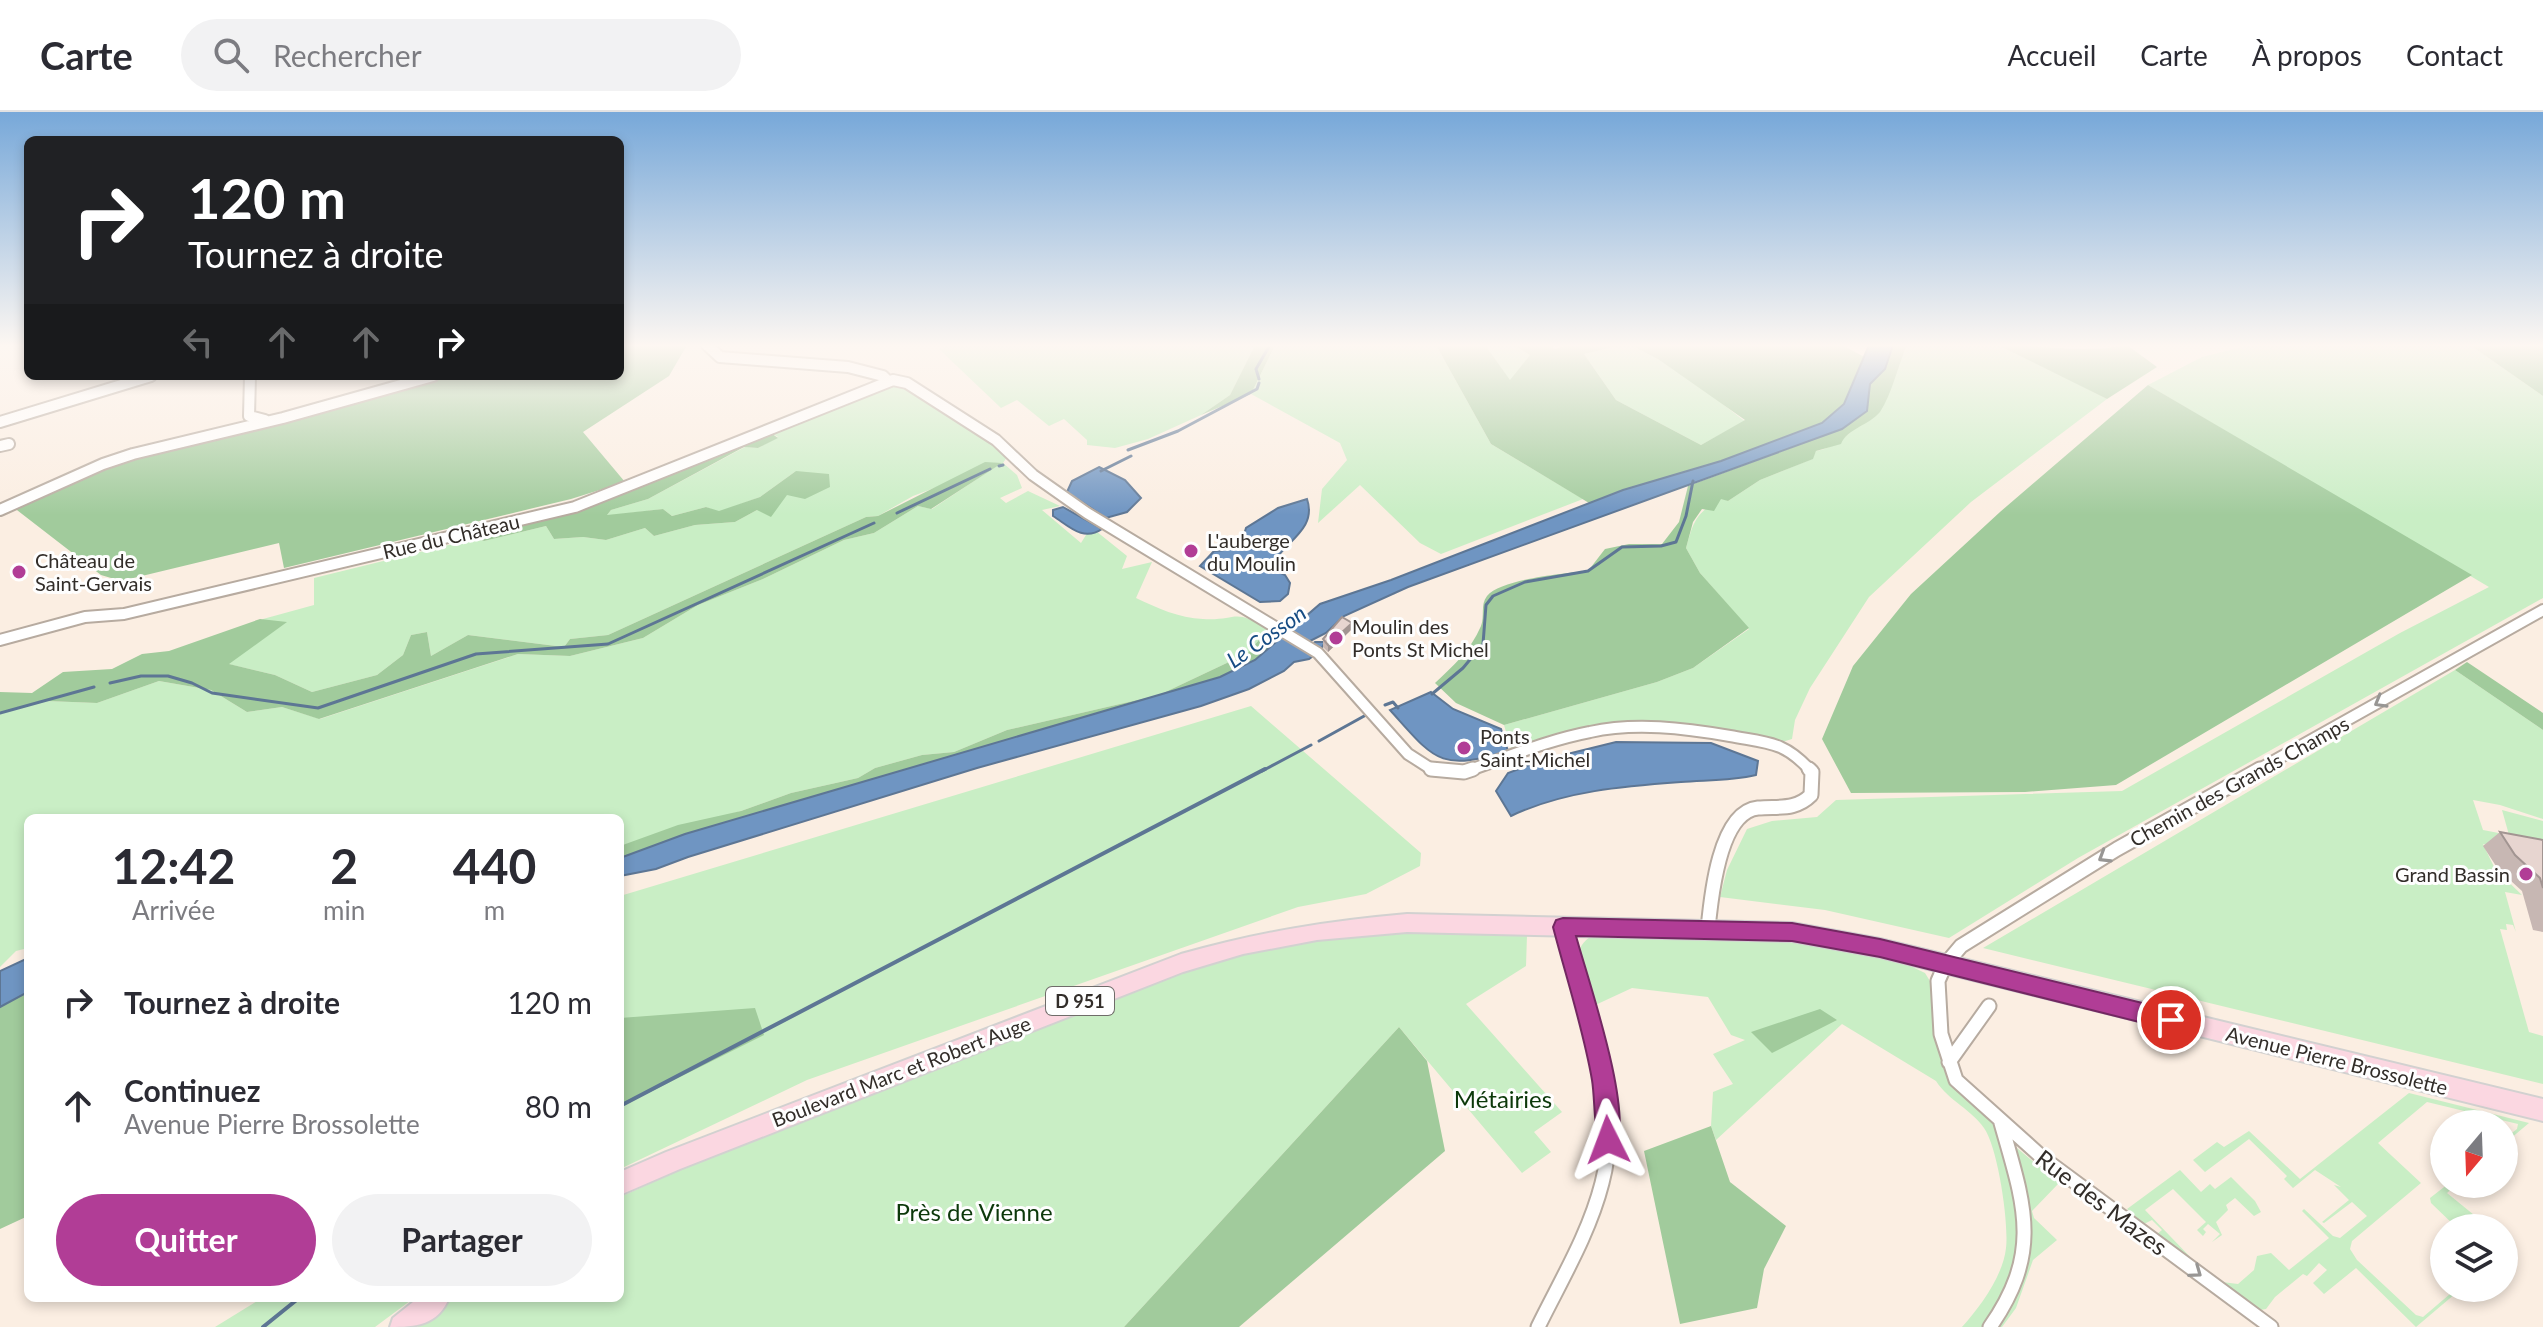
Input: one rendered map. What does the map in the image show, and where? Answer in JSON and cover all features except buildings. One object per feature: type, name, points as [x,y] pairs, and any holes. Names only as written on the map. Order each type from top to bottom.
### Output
[{"type":"main road","name":"Boulevard Marc et Robert Auge","points":[[624,1182],[1108,990],[1243,945],[1364,924],[1481,923],[1708,929]]},
{"type":"main road","name":"Avenue Pierre Brossolette","points":[[1708,929],[1792,932],[1880,948],[2543,1110]]},
{"type":"main road","points":[[402,1327],[432,1302]]},
{"type":"street","points":[[0,422],[67,402]]},
{"type":"street","points":[[249,402],[249,416]]},
{"type":"street","points":[[0,510],[103,464],[339,402]]},
{"type":"street","name":"Rue du Château","points":[[0,640],[85,617],[124,614],[575,507],[841,402]]},
{"type":"street","points":[[937,402],[996,440],[1033,475],[1087,513],[1318,653],[1408,754],[1433,770],[1464,772],[1560,739],[1593,731],[1646,727],[1695,730],[1776,745],[1794,752],[1812,772],[1811,795],[1792,807],[1749,809],[1732,821],[1709,905],[1708,929]]},
{"type":"street","points":[[249,416],[269,421]]},
{"type":"street","points":[[227,432],[249,416]]},
{"type":"street","name":"Chemin des Grands Champs","points":[[1945,965],[1961,946],[2117,849],[2543,610]]},
{"type":"street","points":[[1538,1327],[1596,1203],[1607,1159],[1609,1121],[1603,1077],[1563,927]]},
{"type":"street","name":"Rue des Mazes","points":[[1945,965],[1938,981],[1939,1014],[1956,1080],[2001,1122],[2100,1202],[2271,1327]]},
{"type":"street","points":[[1949,1062],[1989,1006]]},
{"type":"street","points":[[1990,1327],[2018,1274],[2025,1229],[2018,1176],[2001,1122]]},
{"type":"green space","points":[[332,402],[630,402],[583,432],[625,482],[571,499],[284,568],[279,543],[121,581],[101,575],[13,507],[109,460]]},
{"type":"green space","points":[[845,402],[928,402],[981,435],[1007,457],[1003,463],[1017,475],[1022,488],[1000,498],[1006,503],[1028,491],[1060,506],[1042,510],[1081,543],[1091,527],[1127,556],[1122,569],[1152,562],[1136,598],[1185,617],[1214,619],[1235,616],[1248,618],[1268,629],[1248,653],[1159,695],[1007,730],[954,752],[922,755],[875,768],[858,778],[791,793],[624,845],[624,814],[24,814],[24,949],[16,951],[0,967],[0,713],[47,701],[97,703],[159,681],[211,690],[247,712],[282,707],[320,719],[518,654],[570,656],[643,638],[698,605],[763,579],[844,540],[874,533],[918,506],[932,509],[1001,463],[913,496],[878,516],[866,517],[608,635],[570,639],[564,647],[468,635],[431,656],[427,632],[411,635],[403,655],[377,675],[312,692],[275,675],[228,664],[263,619],[314,605],[314,578],[477,538],[484,541],[546,526],[554,539],[583,537],[606,540],[645,528],[654,536],[695,525],[735,522],[757,510],[796,471],[760,497],[719,512],[706,507],[672,516],[663,509],[606,516],[611,510],[648,499],[745,447],[758,448],[778,437],[771,433]]},
{"type":"green space","points":[[994,402],[1014,402],[1001,408]]},
{"type":"green space","points":[[1019,402],[1220,402],[1201,415],[1148,439],[1115,448],[1087,445],[1087,440],[1064,419],[1049,426]]},
{"type":"green space","points":[[1220,402],[1233,402],[1201,415]]},
{"type":"green space","points":[[1265,402],[1468,402],[1491,444],[1583,499],[1441,554],[1420,543],[1360,485],[1318,523],[1322,489],[1347,460],[1340,443]]},
{"type":"green space","points":[[1468,402],[1619,402],[1701,445],[1745,420],[1719,402],[1885,402],[1880,412],[1848,434],[1841,444],[1816,451],[1813,459],[1760,480],[1728,501],[1721,499],[1714,511],[1702,509],[1693,522],[1686,548],[1700,573],[1749,628],[1693,668],[1657,682],[1504,725],[1456,703],[1435,683],[1472,643],[1481,626],[1487,596],[1494,590],[1519,581],[1588,571],[1605,549],[1629,544],[1662,544],[1679,522],[1688,486],[1842,429],[1856,419],[1589,503],[1491,444]]},
{"type":"green space","points":[[1619,402],[1720,402],[1745,421],[1701,445]]},
{"type":"green space","points":[[1876,402],[2103,402],[1971,502],[1869,597],[1810,688],[1795,720],[1792,739],[1782,742],[1676,723],[1624,725],[1512,752],[1504,725],[1657,682],[1693,668],[1749,629],[1700,573],[1686,548],[1694,524],[1701,513],[1722,498],[1728,501],[1760,480],[1812,459],[1816,451],[1845,437]]},
{"type":"green space","points":[[2129,402],[2176,402],[2472,575],[2116,785],[2025,792],[1851,793],[1822,739],[1853,666],[1911,594],[2000,512]]},
{"type":"green space","points":[[2176,402],[2543,402],[2543,598],[2078,858],[1949,938],[1825,910],[1720,897],[1727,870],[1747,829],[1772,821],[1817,817],[1836,800],[2122,791],[2400,633],[2489,587]]},
{"type":"green space","points":[[771,433],[778,438],[758,448],[744,447],[648,499],[611,510],[607,515],[663,509],[672,516],[706,507],[719,511],[760,497],[796,471],[829,474],[830,487],[805,499],[787,495],[771,517],[757,510],[735,522],[695,525],[654,536],[645,528],[606,540],[583,537],[554,539],[546,526],[484,541],[477,538],[487,531],[585,506]]},
{"type":"green space","points":[[985,462],[1002,463],[931,509],[918,506],[874,533],[844,540],[763,579],[698,605],[643,638],[570,656],[518,654],[319,719],[282,707],[247,712],[211,690],[159,681],[97,703],[47,701],[0,713],[0,692],[32,693],[63,672],[112,669],[142,654],[169,651],[260,619],[287,622],[229,664],[275,675],[312,692],[377,675],[403,655],[411,635],[427,632],[431,656],[468,635],[564,647],[570,639],[608,635],[866,517],[878,516]]},
{"type":"green space","points":[[1268,629],[1285,636],[1232,678],[624,857],[624,845],[678,825],[741,811],[791,793],[858,778],[875,768],[922,755],[954,752],[1007,730],[1159,695],[1248,653]]},
{"type":"green space","points":[[2467,662],[2543,713],[2543,730],[2455,670]]},
{"type":"green space","points":[[2455,670],[2543,730],[2543,819],[2473,800],[2483,830],[2509,835],[2502,810],[2543,821],[2543,856],[2483,844],[2495,869],[2522,895],[2505,892],[2516,932],[2513,925],[2506,924],[2507,930],[2500,929],[2529,1032],[2543,1036],[2543,1084],[1983,948]]},
{"type":"green space","points":[[1251,706],[1421,853],[1420,866],[1366,894],[1298,907],[807,1080],[624,1167],[624,895]]},
{"type":"green space","points":[[1466,932],[1527,935],[1526,966],[1466,1004],[1562,1112],[1534,1132],[1551,1152],[1522,1173],[1399,1027],[1124,1327],[417,1327],[449,1302],[624,1302],[624,1195],[696,1163],[1168,975],[1283,943],[1362,934]]},
{"type":"green space","points":[[1594,935],[1767,938],[1851,950],[1904,963],[1925,973],[1933,986],[1937,1042],[1967,1098],[1991,1120],[2000,1136],[2022,1224],[2015,1272],[1998,1307],[1983,1327],[1962,1327],[1996,1280],[2004,1259],[2006,1236],[1998,1168],[1989,1138],[1979,1122],[1936,1081],[1842,1024],[1716,1140],[1711,1126],[1713,1092],[1733,1084],[1713,1054],[1745,1040],[1731,1035],[1708,997],[1632,988],[1591,1007],[1578,958],[1585,941]]},
{"type":"green space","points":[[24,985],[24,1218],[0,1229],[0,996]]},
{"type":"green space","points":[[755,1008],[764,1035],[624,1105],[624,1018]]},
{"type":"green space","points":[[1820,1009],[1837,1020],[1772,1053],[1751,1032]]},
{"type":"green space","points":[[1399,1027],[1427,1061],[1445,1151],[1239,1327],[1124,1327]]},
{"type":"green space","points":[[2409,1093],[2477,1110],[2460,1110],[2427,1102],[2378,1143],[2421,1183],[2352,1241],[2350,1249],[2357,1260],[2416,1315],[2423,1317],[2441,1302],[2445,1302],[2416,1327],[2356,1268],[2324,1294],[2313,1283],[2327,1270],[2319,1263],[2307,1276],[2303,1274],[2275,1297],[2266,1309],[2260,1310],[2222,1282],[2238,1284],[2254,1270],[2257,1256],[2271,1253],[2289,1270],[2329,1238],[2302,1211],[2304,1209],[2333,1236],[2340,1238],[2367,1216],[2352,1202],[2322,1222],[2349,1200],[2334,1185],[2341,1187],[2315,1170],[2293,1188],[2284,1179],[2287,1176],[2249,1139],[2205,1172],[2193,1160],[2217,1142],[2224,1147],[2249,1131],[2300,1179]]},
{"type":"green space","points":[[2518,1120],[2529,1123],[2518,1132]]},
{"type":"green space","points":[[1711,1126],[1730,1182],[1786,1226],[1764,1269],[1757,1308],[1680,1324],[1644,1151]]},
{"type":"green space","points":[[2011,1143],[2059,1183],[2032,1211],[2034,1218],[2057,1240],[2033,1260],[2016,1308],[2002,1327],[1994,1327],[2024,1264]]},
{"type":"green space","points":[[2180,1170],[2201,1192],[2210,1184],[2215,1189],[2231,1177],[2255,1201],[2261,1212],[2254,1216],[2235,1198],[2226,1205],[2228,1210],[2216,1222],[2222,1235],[2212,1242],[2220,1234],[2208,1224],[2203,1229],[2206,1232],[2203,1236],[2197,1230],[2206,1222],[2173,1189],[2145,1210],[2194,1261],[2157,1234],[2162,1230],[2152,1220],[2144,1224],[2127,1209]]},
{"type":"green space","points":[[2430,1198],[2453,1198],[2473,1214],[2442,1214]]},
{"type":"green space","points":[[256,1302],[409,1302],[375,1327],[215,1327]]},
{"type":"water","points":[[1868,402],[1867,411],[1842,429],[1408,587],[1344,616],[1326,633],[1308,642],[1306,649],[1315,642],[1325,642],[1320,651],[1309,659],[1294,662],[1284,671],[1249,689],[1201,706],[977,768],[656,869],[624,875],[624,857],[685,834],[1220,677],[1255,660],[1320,604],[1391,580],[1623,490],[1721,461],[1822,423],[1844,404]]},
{"type":"water","points":[[1099,467],[1125,480],[1141,498],[1127,512],[1106,518],[1067,492],[1072,481]]},
{"type":"water","points":[[1307,499],[1309,510],[1303,528],[1270,568],[1285,575],[1290,583],[1288,594],[1280,601],[1260,602],[1200,566],[1214,551],[1231,549],[1239,544],[1246,528],[1278,508]]},
{"type":"water","points":[[1063,507],[1102,529],[1089,534],[1071,528],[1053,516],[1053,510]]},
{"type":"water","points":[[1431,692],[1453,709],[1501,729],[1508,751],[1452,760],[1429,750],[1390,710]]},
{"type":"water","points":[[1616,742],[1711,743],[1758,761],[1756,775],[1594,791],[1552,801],[1511,816],[1496,791],[1508,773],[1543,760]]},
{"type":"water","points":[[24,960],[24,994],[0,1007],[0,971]]},
{"type":"waterway","points":[[1128,450],[1178,431],[1233,402]]},
{"type":"waterway","points":[[1101,471],[1131,456]]},
{"type":"waterway","points":[[999,466],[1003,465]]},
{"type":"waterway","points":[[897,513],[990,469]]},
{"type":"waterway","points":[[1432,694],[1463,668],[1483,644],[1486,605],[1493,596],[1525,582],[1588,571],[1622,547],[1661,546],[1676,542],[1686,516],[1693,481]]},
{"type":"waterway","points":[[110,683],[141,676],[168,676],[212,693],[318,708],[476,654],[608,644],[874,523]]},
{"type":"waterway","points":[[0,713],[94,687]]},
{"type":"waterway","points":[[1385,705],[1393,702],[1398,708]]},
{"type":"waterway","points":[[1319,741],[1366,715]]},
{"type":"waterway","points":[[1262,771],[1311,745]]},
{"type":"waterway","points":[[624,1104],[1265,769]]},
{"type":"waterway","points":[[263,1327],[294,1302]]},
{"type":"place","name":"L'auberge du Moulin","points":[[1191,551]]},
{"type":"place","name":"Château de Saint-Gervais","points":[[19,572]]},
{"type":"place","name":"Moulin des Ponts St Michel","points":[[1336,638]]},
{"type":"place","name":"Ponts Saint-Michel","points":[[1464,748]]},
{"type":"place","name":"Grand Bassin","points":[[2526,874]]},
{"type":"route","points":[[1608,1140],[1609,1121],[1603,1077],[1572,971],[1563,927],[1792,932],[1880,948],[2171,1020]]},
{"type":"water label","name":"Le Cosson","points":[[1266,636]]},
{"type":"park label","name":"Métairies","points":[[1503,1098]]},
{"type":"park label","name":"Près de Vienne","points":[[974,1211]]}]
